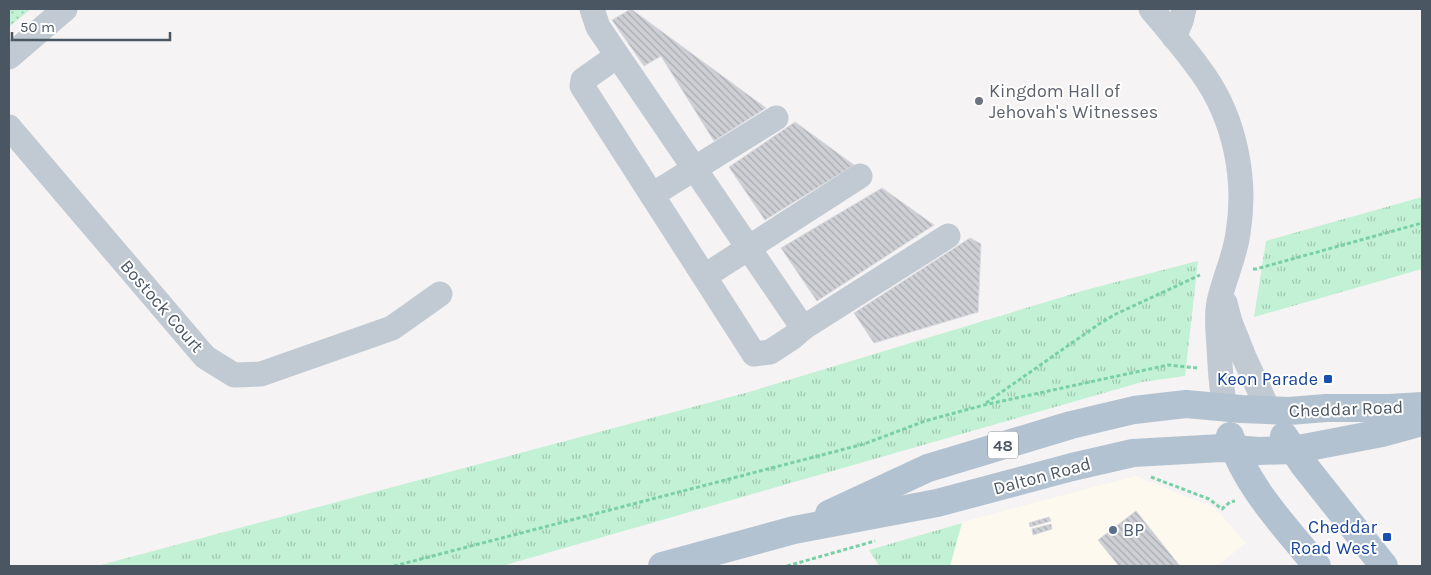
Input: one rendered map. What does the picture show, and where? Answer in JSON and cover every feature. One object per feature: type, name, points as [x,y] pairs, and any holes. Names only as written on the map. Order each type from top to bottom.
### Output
[{"type":"main road","name":"Dalton Road","points":[[794,530],[928,468],[1116,414],[1186,404],[1269,411]]},
{"type":"main road","name":"Cheddar Road","points":[[1269,411],[1422,406]]},
{"type":"main road","points":[[1224,408],[1235,449],[1248,476],[1259,493],[1317,566]]},
{"type":"main road","points":[[1269,411],[1293,450],[1312,476],[1384,566]]},
{"type":"main road","name":"Cheddar Road","points":[[1293,450],[1382,434],[1422,422]]},
{"type":"main road","name":"Dalton Road","points":[[671,565],[794,530],[938,503],[1133,452],[1205,448],[1260,451],[1293,450]]},
{"type":"street","points":[[9,57],[66,9]]},
{"type":"street","points":[[592,9],[598,27],[617,56],[803,328]]},
{"type":"street","points":[[1152,9],[1203,74],[1218,99],[1230,127],[1238,161],[1242,197],[1239,232],[1233,259],[1218,303],[1217,325],[1224,408]]},
{"type":"street","points":[[1174,37],[1182,21],[1184,9]]},
{"type":"street","points":[[617,56],[583,80],[582,86],[754,354],[770,352],[794,337],[803,328],[948,236]]},
{"type":"street","points":[[652,195],[776,118]]},
{"type":"street","name":"Bostock Court","points":[[9,128],[205,357],[234,375],[261,374],[392,328],[440,294]]},
{"type":"street","points":[[704,276],[749,249],[860,176]]},
{"type":"street","points":[[1223,286],[1225,305],[1230,322],[1269,411]]},
{"type":"path","points":[[1256,269],[1422,224]]},
{"type":"path","points":[[984,405],[1099,324],[1116,314],[1200,275]]},
{"type":"path","points":[[394,566],[864,444],[925,421],[984,405],[1168,365],[1220,372]]},
{"type":"shaded area","name":"BP","points":[[1135,476],[1215,508],[1246,543],[1217,566],[878,566],[869,550],[981,517]]},
{"type":"green space","points":[[9,9],[31,9],[10,26]]},
{"type":"green space","points":[[1422,197],[1422,269],[1254,317],[1266,241]]},
{"type":"green space","points":[[1198,261],[1185,376],[1142,382],[502,566],[97,566],[749,392],[1089,289]]},
{"type":"green space","points":[[962,523],[950,566],[879,566],[869,550]]},
{"type":"building","points":[[631,9],[766,108],[714,141],[661,56],[644,66],[612,20]]},
{"type":"building","points":[[795,122],[854,165],[765,220],[729,167]]},
{"type":"building","points":[[882,188],[934,225],[817,301],[781,248]]},
{"type":"building","points":[[970,238],[981,244],[978,312],[874,343],[854,313]]},
{"type":"building","points":[[1136,511],[1179,565],[1119,566],[1098,540]]},
{"type":"building","points":[[1049,517],[1051,521],[1030,527],[1029,523]]},
{"type":"building","points":[[1051,524],[1052,529],[1033,535],[1032,529]]},
{"type":"place","name":"Kingdom Hall of Jehovah's Witnesses","points":[[979,101]]},
{"type":"place","name":"Keon Parade","points":[[1328,379]]},
{"type":"place","name":"BP","points":[[1113,530]]},
{"type":"place","name":"Cheddar Road West","points":[[1387,537]]}]
